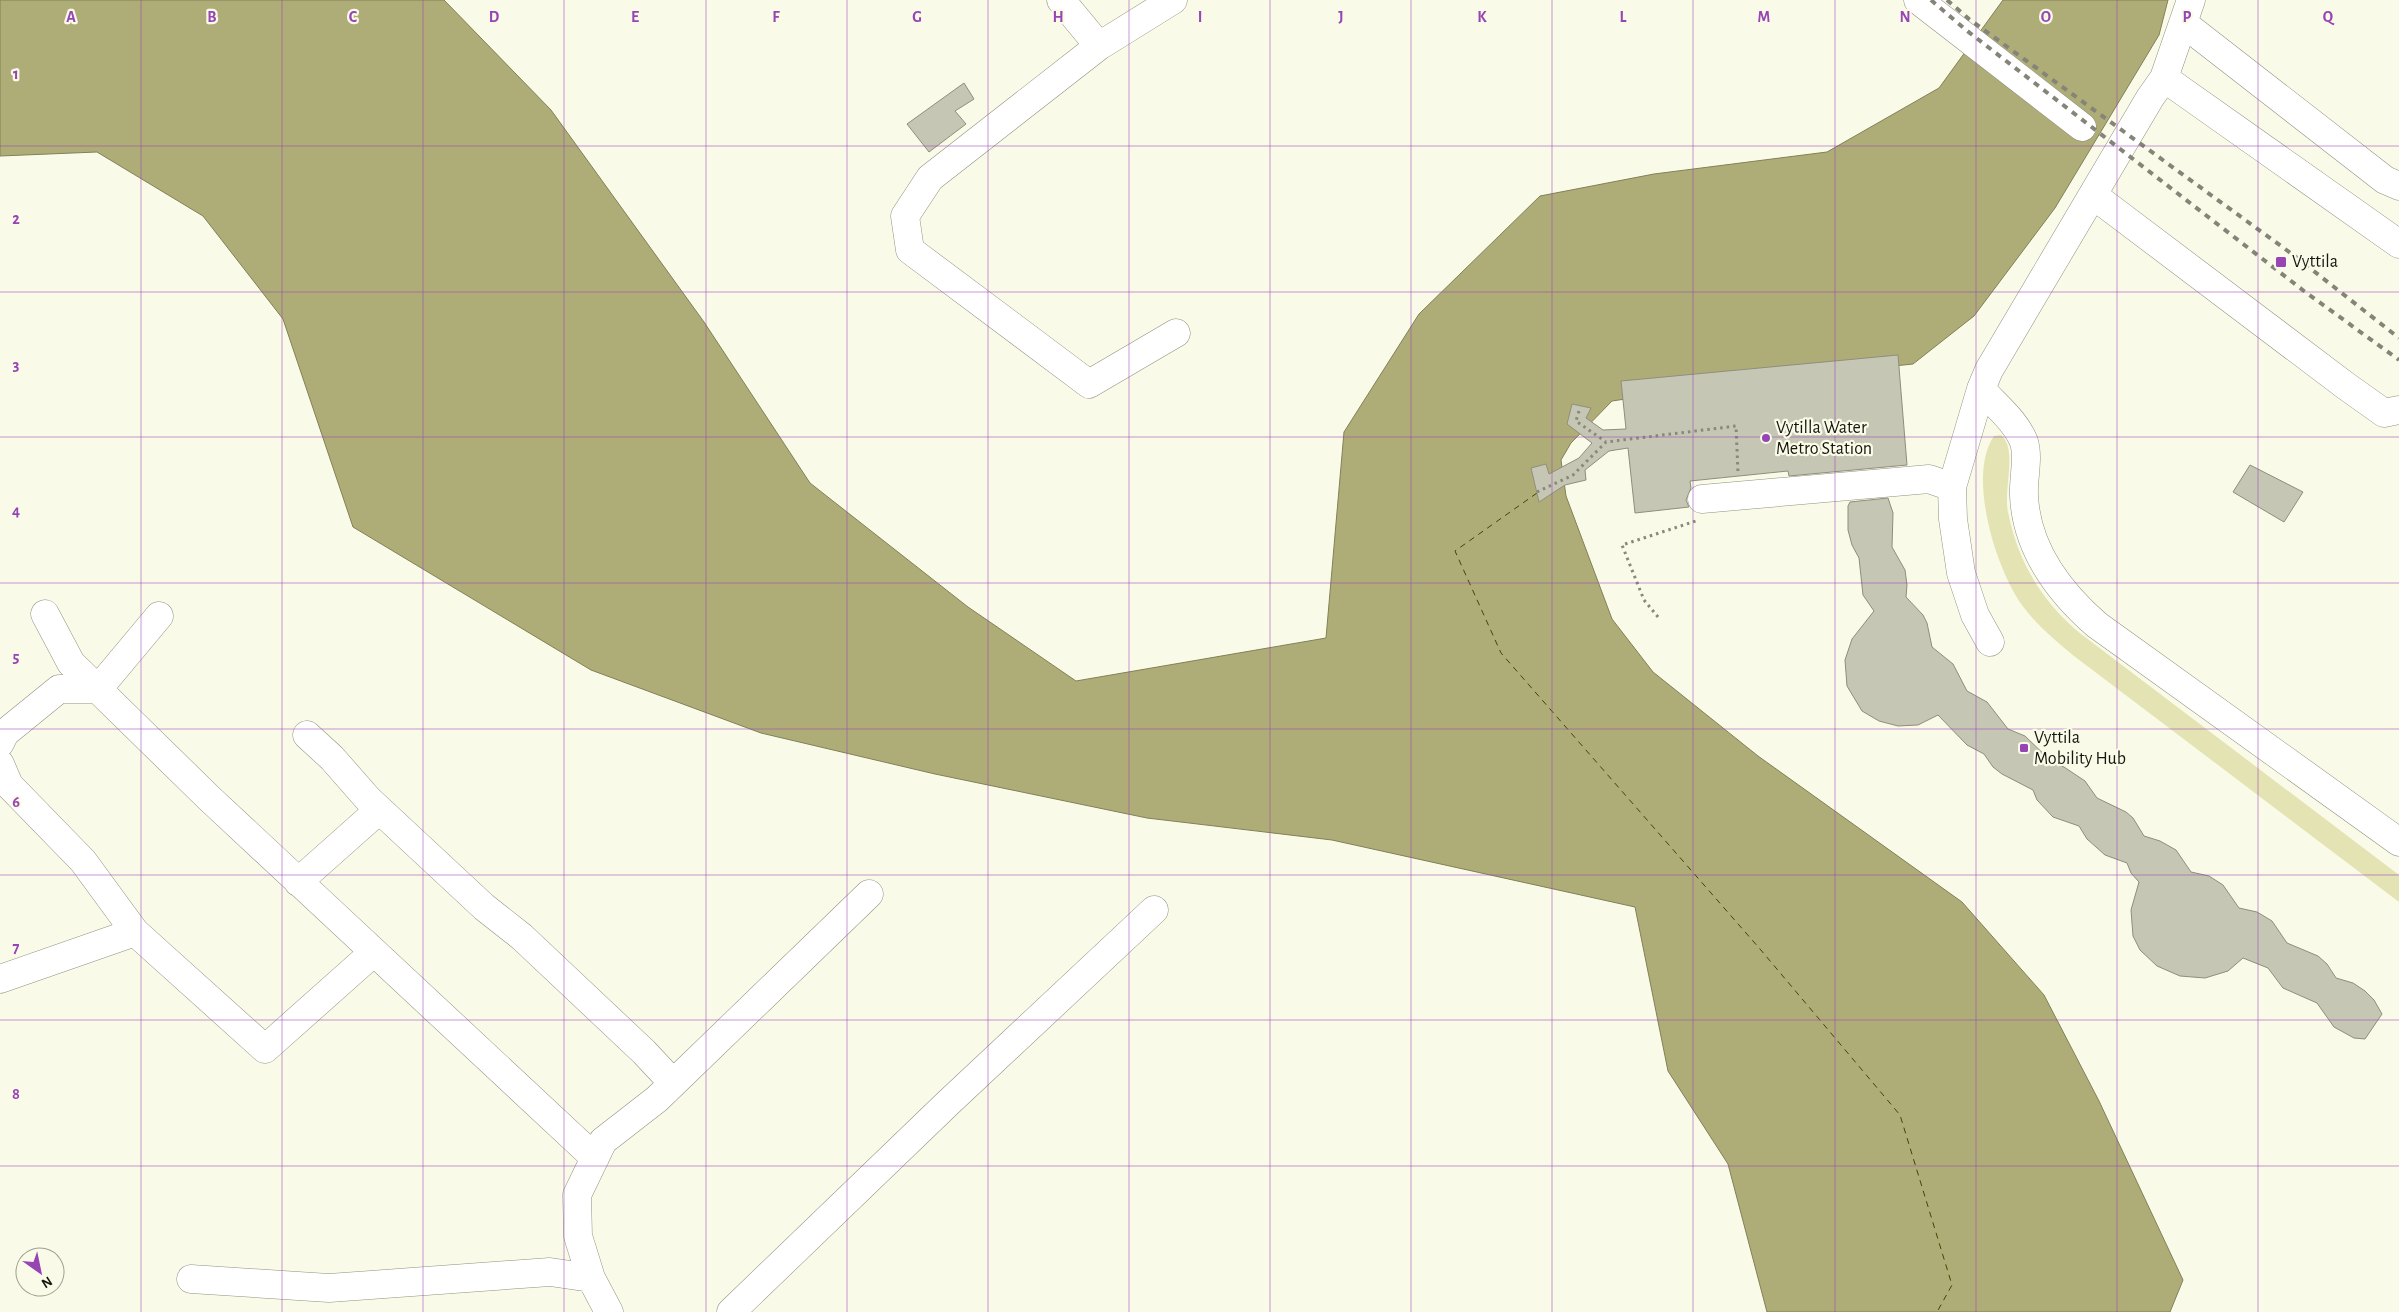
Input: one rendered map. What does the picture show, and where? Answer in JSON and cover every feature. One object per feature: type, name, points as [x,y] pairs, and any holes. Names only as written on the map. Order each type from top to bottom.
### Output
[{"type":"street","points":[[1061,0],[1099,46]]},
{"type":"street","points":[[1918,0],[2082,126]]},
{"type":"street","points":[[1166,2],[1099,46],[930,178],[905,216],[910,250],[1089,384],[1176,333]]},
{"type":"street","points":[[1990,642],[1974,615],[1961,573],[1953,519],[1952,487],[1981,389],[1989,370],[2150,98],[2164,78],[2187,11],[2385,180],[2399,186]]},
{"type":"street","points":[[2164,78],[2399,244]]},
{"type":"street","points":[[2093,195],[2384,413],[2399,410]]},
{"type":"street","points":[[1981,389],[2017,428],[2024,444],[2026,516],[2046,568],[2076,606],[2097,625],[2399,842]]},
{"type":"street","points":[[1700,510],[1929,479],[1952,487]]},
{"type":"street","points":[[45,614],[71,663],[209,798],[595,1158]]},
{"type":"street","points":[[98,689],[159,616]]},
{"type":"street","points":[[0,743],[4,733],[59,689],[98,689]]},
{"type":"street","points":[[307,735],[379,810],[484,906],[522,936],[644,1052],[673,1083]]},
{"type":"street","points":[[0,764],[10,785],[84,861],[136,932],[265,1049],[374,952]]},
{"type":"street","points":[[298,882],[379,810]]},
{"type":"street","points":[[609,1312],[591,1278],[578,1236],[577,1195],[603,1140],[656,1099],[869,894]]},
{"type":"street","points":[[731,1312],[1154,910]]},
{"type":"street","points":[[0,979],[136,932]]},
{"type":"street","points":[[191,1279],[329,1288],[550,1272],[591,1278]]},
{"type":"path","points":[[1579,411],[1576,421],[1606,442]]},
{"type":"path","points":[[1537,492],[1573,475],[1606,442],[1736,426],[1738,474]]},
{"type":"path","points":[[1658,617],[1644,600],[1622,545],[1700,510]]},
{"type":"green space","points":[[2001,435],[2006,441],[2009,450],[2007,503],[2012,530],[2025,564],[2043,595],[2067,622],[2081,634],[2399,875],[2399,902],[2074,656],[2030,616],[2014,593],[2004,573],[1988,524],[1983,475],[1986,453],[1994,436]]},
{"type":"shaded area","points":[[0,0],[444,0],[551,110],[704,322],[810,483],[968,607],[1076,681],[1326,638],[1344,432],[1419,314],[1540,196],[1654,174],[1827,152],[1939,88],[2003,0],[2168,0],[2159,35],[2055,208],[1974,316],[1913,364],[1733,383],[1612,401],[1571,443],[1561,460],[1566,496],[1612,619],[1653,672],[1758,756],[1962,902],[2044,995],[2099,1101],[2183,1280],[2170,1312],[1767,1312],[1728,1164],[1668,1071],[1635,907],[1332,840],[1147,818],[935,774],[761,733],[591,670],[353,527],[283,319],[203,216],[97,152],[0,156]]},
{"type":"building","points":[[964,83],[974,99],[955,111],[966,124],[929,152],[907,124]]},
{"type":"building","name":"Vytilla Water Metro Station","points":[[1898,355],[1907,465],[1789,476],[1788,471],[1690,481],[1691,488],[1686,500],[1689,507],[1635,513],[1628,448],[1609,451],[1585,470],[1586,480],[1565,485],[1539,502],[1531,468],[1546,464],[1549,474],[1579,458],[1592,443],[1567,424],[1572,404],[1591,408],[1586,418],[1603,430],[1626,429],[1621,381]]},
{"type":"building","points":[[2250,465],[2303,492],[2284,522],[2233,492]]},
{"type":"building","points":[[1888,498],[1893,513],[1892,547],[1905,570],[1906,597],[1923,615],[1927,623],[1932,647],[1953,664],[1967,691],[1987,702],[2008,729],[2025,736],[2052,762],[2064,767],[2085,781],[2097,798],[2126,812],[2133,818],[2144,836],[2160,841],[2176,850],[2191,872],[2209,876],[2223,885],[2239,908],[2257,912],[2272,921],[2287,943],[2318,956],[2327,964],[2336,978],[2353,983],[2365,991],[2374,1000],[2382,1014],[2365,1039],[2354,1038],[2334,1027],[2317,1003],[2283,988],[2268,968],[2243,958],[2228,971],[2205,978],[2180,976],[2157,966],[2140,950],[2133,936],[2131,910],[2139,882],[2131,873],[2127,863],[2105,855],[2087,839],[2079,826],[2053,817],[2037,800],[2033,790],[2002,774],[1993,767],[1984,754],[1967,745],[1938,715],[1918,725],[1898,726],[1879,721],[1862,711],[1847,686],[1845,660],[1852,639],[1874,611],[1863,595],[1859,558],[1852,545],[1848,530],[1848,506],[1850,502]]},
{"type":"ferry route","points":[[1537,493],[1455,551],[1501,653],[1760,949],[1900,1115],[1952,1285],[1937,1312]]},
{"type":"railway","points":[[1931,0],[1966,30],[2304,291],[2399,360]]},
{"type":"railway","points":[[1947,0],[1969,19],[2292,254],[2399,338]]},
{"type":"place","name":"Vyttila","points":[[2281,262]]},
{"type":"place","name":"Vytilla Water Metro Station","points":[[1766,438]]},
{"type":"place","name":"Vyttila Mobility Hub","points":[[2024,748]]}]
